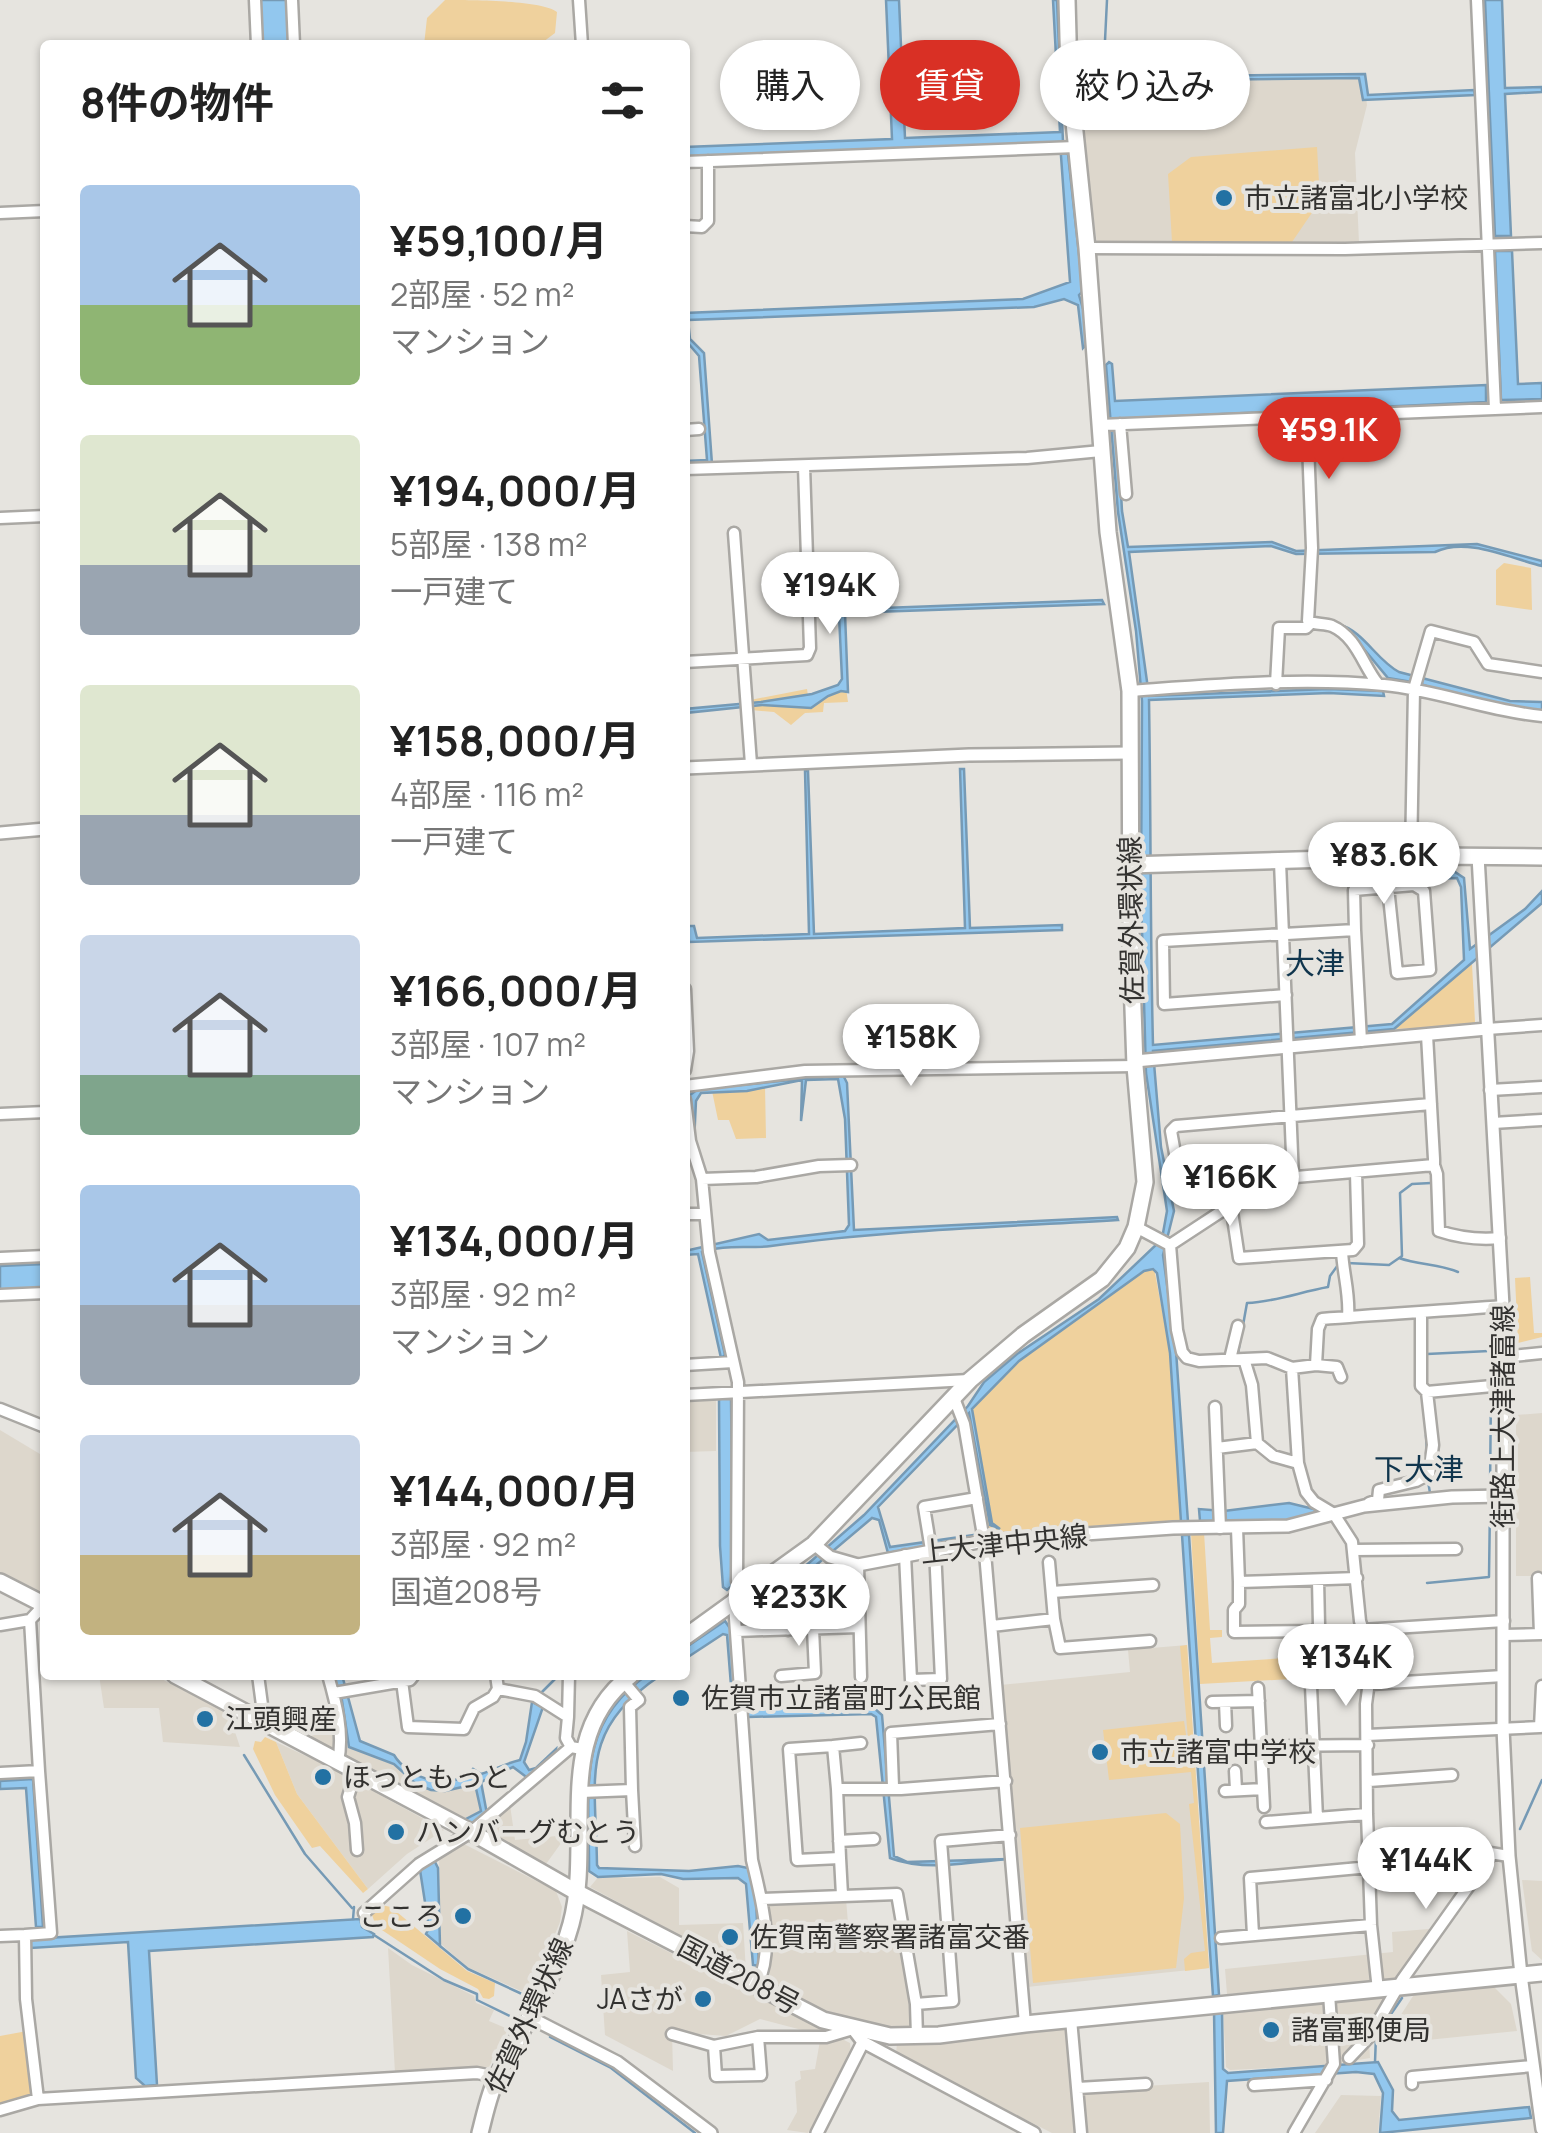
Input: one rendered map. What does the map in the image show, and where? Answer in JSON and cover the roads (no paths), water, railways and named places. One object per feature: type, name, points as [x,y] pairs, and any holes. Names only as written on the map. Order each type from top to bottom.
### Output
[{"type":"main road","name":"佐賀外環状線","points":[[690,1634],[822,1550],[957,1404],[970,1380],[1102,1279],[1127,1248],[1136,1227],[1144,1182],[1140,865],[1129,753],[1140,690],[1108,532],[1101,452],[1112,424],[1087,248],[1067,147],[1067,0]]},
{"type":"main road","points":[[1140,865],[1411,864],[1478,856],[1542,857]]},
{"type":"main road","points":[[0,1582],[40,1602]]},
{"type":"main road","name":"国道208号","points":[[184,1680],[578,1892],[858,2036],[917,2036],[1542,1974]]},
{"type":"main road","name":"佐賀外環状線","points":[[480,2133],[497,2077],[558,1960],[578,1892],[590,1791],[577,1748],[611,1690],[629,1685]]},
{"type":"street","points":[[255,0],[257,40]]},
{"type":"street","points":[[292,0],[294,40]]},
{"type":"street","points":[[580,0],[582,40]]},
{"type":"street","points":[[1477,0],[1495,409]]},
{"type":"street","points":[[690,162],[1067,147]]},
{"type":"street","points":[[690,226],[702,227],[708,221],[708,161]]},
{"type":"street","points":[[0,213],[40,211]]},
{"type":"street","points":[[1087,248],[1542,242]]},
{"type":"street","points":[[1126,494],[1112,424],[1542,407]]},
{"type":"street","points":[[1306,416],[1311,623]]},
{"type":"street","points":[[690,430],[698,429]]},
{"type":"street","points":[[690,469],[1101,452]]},
{"type":"street","points":[[690,662],[807,655],[810,648],[804,466]]},
{"type":"street","points":[[0,518],[40,516]]},
{"type":"street","points":[[734,533],[751,764]]},
{"type":"street","points":[[1276,684],[1279,628],[1306,628],[1311,623]]},
{"type":"street","points":[[1311,623],[1330,625],[1344,635],[1364,656],[1378,684]]},
{"type":"street","points":[[1414,886],[1411,864],[1415,683],[1430,631],[1474,642],[1488,664],[1542,672]]},
{"type":"street","points":[[1140,690],[1415,683],[1459,702],[1542,716]]},
{"type":"street","points":[[690,768],[951,755],[1129,753]]},
{"type":"street","points":[[0,833],[40,830]]},
{"type":"street","name":"街路上大津諸富線","points":[[1478,856],[1503,1306],[1503,1357],[1494,1387],[1504,1496],[1503,1728],[1508,1856],[1542,2126]]},
{"type":"street","points":[[1280,862],[1293,1178]]},
{"type":"street","points":[[1360,1033],[1354,890],[1388,887],[1414,886],[1424,892],[1430,970],[1397,973],[1388,887]]},
{"type":"street","points":[[1286,995],[1168,1005],[1162,1000],[1163,941],[1355,930]]},
{"type":"street","points":[[690,1085],[805,1071],[1142,1061],[1360,1033],[1426,1035],[1542,1025]]},
{"type":"street","points":[[1426,1035],[1439,1231],[1462,1234],[1472,1241],[1500,1238]]},
{"type":"street","points":[[1490,1090],[1542,1087]]},
{"type":"street","points":[[1431,1104],[1176,1126],[1171,1131],[1181,1187],[1434,1166]]},
{"type":"street","points":[[0,1114],[40,1112]]},
{"type":"street","points":[[1493,1123],[1542,1120]]},
{"type":"street","points":[[690,1141],[702,1179],[708,1248],[738,1392],[740,1589],[734,1604],[752,1860],[766,1949],[758,1984]]},
{"type":"street","points":[[702,1179],[849,1166]]},
{"type":"street","points":[[1239,1258],[1352,1250],[1358,1244],[1356,1172]]},
{"type":"street","points":[[1230,1183],[1239,1258],[1236,1272]]},
{"type":"street","points":[[1170,1245],[1230,1205]]},
{"type":"street","points":[[690,1214],[704,1214]]},
{"type":"street","points":[[1136,1227],[1170,1245]]},
{"type":"street","points":[[1170,1245],[1182,1352],[1187,1358],[1199,1362],[1267,1358],[1292,1368],[1337,1367],[1341,1377]]},
{"type":"street","points":[[1342,1251],[1350,1296],[1348,1317]]},
{"type":"street","points":[[0,1258],[40,1256]]},
{"type":"street","points":[[0,1295],[40,1293]]},
{"type":"street","points":[[1316,1366],[1322,1319],[1503,1306]]},
{"type":"street","points":[[1364,1506],[1378,1500],[1378,1490],[1429,1474],[1433,1445],[1427,1392],[1422,1386],[1421,1313]]},
{"type":"street","points":[[1230,1358],[1238,1326]]},
{"type":"street","points":[[1503,1357],[1542,1352]]},
{"type":"street","points":[[1244,1359],[1252,1385],[1257,1444]]},
{"type":"street","points":[[690,1364],[733,1362]]},
{"type":"street","points":[[1292,1368],[1298,1463],[1306,1492],[1334,1514],[1354,1550],[1362,1630],[1372,1659],[1366,1704],[1367,1814],[1378,1990]]},
{"type":"street","points":[[690,1395],[970,1380]]},
{"type":"street","points":[[1427,1392],[1494,1387]]},
{"type":"street","points":[[957,1404],[984,1540],[1024,2024]]},
{"type":"street","points":[[1214,1407],[1220,1528]]},
{"type":"street","points":[[0,1409],[40,1425]]},
{"type":"street","points":[[1216,1448],[1257,1444],[1274,1456],[1298,1463]]},
{"type":"street","name":"上大津中央線","points":[[822,1550],[858,1565],[932,1546],[984,1540],[1288,1526],[1364,1506],[1452,1496],[1504,1496]]},
{"type":"street","points":[[905,1555],[911,1680],[941,1679],[932,1546],[924,1507],[976,1498]]},
{"type":"street","points":[[912,1514],[925,1512]]},
{"type":"street","points":[[1237,1528],[1239,1604],[1234,1610],[1234,1632],[1315,1631],[1319,1625],[1318,1580]]},
{"type":"street","points":[[1354,1550],[1456,1549]]},
{"type":"street","points":[[1049,1562],[1060,1648],[1150,1641]]},
{"type":"street","points":[[858,1565],[861,1677]]},
{"type":"street","points":[[1238,1582],[1357,1578]]},
{"type":"street","points":[[1362,1630],[1504,1628],[1541,1634],[1538,1578]]},
{"type":"street","points":[[1052,1592],[1153,1585]]},
{"type":"street","points":[[787,1607],[788,1630]]},
{"type":"street","points":[[0,1624],[30,1620],[40,1610]]},
{"type":"street","points":[[992,1626],[1054,1619]]},
{"type":"street","points":[[0,1936],[50,1933],[30,1620]]},
{"type":"street","points":[[736,1631],[859,1627]]},
{"type":"street","points":[[781,1676],[815,1673],[813,1629]]},
{"type":"street","points":[[1371,1684],[1503,1676]]},
{"type":"street","points":[[258,1719],[262,1705],[259,1680]]},
{"type":"street","points":[[330,1680],[342,1742],[338,1762]]},
{"type":"street","points":[[334,1693],[410,1680]]},
{"type":"street","points":[[402,1681],[408,1727],[464,1729],[474,1708],[493,1698],[497,1680]]},
{"type":"street","points":[[364,1913],[419,1864],[471,1832],[577,1748],[566,1738],[570,1680]]},
{"type":"street","points":[[629,1685],[639,1700],[630,1708],[635,1846]]},
{"type":"street","points":[[1312,1686],[1317,1818]]},
{"type":"street","points":[[1262,1746],[1314,1746],[1540,1727],[1542,1686]]},
{"type":"street","points":[[498,1688],[535,1696],[568,1717]]},
{"type":"street","points":[[1212,1702],[1259,1694],[1264,1807]]},
{"type":"street","points":[[1225,1702],[1226,1726]]},
{"type":"street","points":[[893,1786],[891,1734],[1000,1724]]},
{"type":"street","points":[[840,1858],[797,1860],[789,1749],[860,1744]]},
{"type":"street","points":[[832,1746],[842,1894]]},
{"type":"street","points":[[0,1774],[38,1771]]},
{"type":"street","points":[[356,1771],[348,1797],[356,1823],[357,1850]]},
{"type":"street","points":[[1235,1771],[1230,1790],[1263,1789]]},
{"type":"street","points":[[1369,1781],[1452,1775]]},
{"type":"street","points":[[837,1788],[901,1788],[1006,1780]]},
{"type":"street","points":[[590,1791],[632,1790]]},
{"type":"street","points":[[1266,1822],[1367,1814]]},
{"type":"street","points":[[916,2004],[953,2001],[940,1841],[1010,1836]]},
{"type":"street","points":[[839,1841],[874,1839]]},
{"type":"street","points":[[1252,1935],[1250,1878],[1446,1849],[1508,1856]]},
{"type":"street","points":[[1349,2058],[1368,2037],[1402,1980],[1490,1856]]},
{"type":"street","points":[[761,1899],[897,1894],[916,2004],[917,2036]]},
{"type":"street","points":[[1220,1938],[1371,1924]]},
{"type":"street","points":[[24,1935],[26,1999],[38,2099]]},
{"type":"street","points":[[1294,2133],[1334,2064],[1329,1994]]},
{"type":"street","points":[[531,2018],[617,2062],[711,2133]]},
{"type":"street","points":[[1071,2019],[1081,2133]]},
{"type":"street","points":[[672,2034],[714,2046],[758,2037],[858,2036],[1034,2133]]},
{"type":"street","points":[[817,2133],[858,2036]]},
{"type":"street","points":[[714,2046],[716,2076],[761,2076],[758,2037]]},
{"type":"street","points":[[1412,2084],[1412,2077],[1532,2066]]},
{"type":"street","points":[[0,2110],[38,2099],[476,2073],[497,2077]]},
{"type":"street","points":[[1254,2084],[1327,2079]]},
{"type":"street","points":[[1078,2088],[1146,2084]]},
{"type":"water","points":[[260,0],[287,0],[289,40],[262,40]]},
{"type":"water","points":[[886,0],[899,0],[901,40],[888,40]]},
{"type":"water","points":[[1053,0],[1057,0],[1059,40],[1055,40]]},
{"type":"water","points":[[1485,0],[1502,0],[1505,88],[1542,87],[1542,92],[1505,94],[1511,236],[1495,236]]},
{"type":"water","points":[[1365,74],[1368,95],[1474,90],[1475,95],[1363,100],[1359,78],[1250,79],[1250,75]]},
{"type":"water","points":[[892,130],[905,130],[905,138],[1062,130],[1087,344],[1083,348],[1078,305],[1064,299],[1034,307],[690,320],[690,313],[1023,299],[1070,282],[1060,142],[690,157],[690,147],[892,139]]},
{"type":"water","points":[[1495,251],[1512,251],[1518,384],[1542,383],[1542,399],[1501,400]]},
{"type":"water","points":[[690,339],[704,353],[712,464],[690,465],[690,461],[707,460],[699,356],[690,346]]},
{"type":"water","points":[[1109,362],[1115,401],[1486,385],[1486,402],[1117,419],[1128,547],[1272,542],[1296,551],[1477,544],[1542,561],[1542,566],[1488,550],[1461,547],[1435,552],[1296,554],[1271,546],[1129,552],[1149,696],[1328,689],[1383,691],[1384,696],[1329,693],[1149,700],[1153,1045],[1392,1024],[1464,960],[1461,887],[1457,878],[1350,882],[1349,873],[1400,871],[1417,875],[1423,869],[1455,872],[1464,878],[1470,949],[1525,909],[1542,891],[1542,903],[1394,1029],[1153,1051],[1161,1147],[1174,1211],[1163,1255],[1176,1351],[1188,1522],[1181,1522],[1170,1353],[1157,1273],[1153,1269],[1144,1271],[1019,1361],[972,1409],[992,1523],[1000,1529],[990,1525],[969,1413],[878,1507],[890,1547],[974,1537],[888,1553],[879,1520],[872,1518],[802,1577],[745,1611],[746,1604],[802,1569],[864,1515],[968,1406],[984,1382],[1017,1354],[1099,1299],[1157,1244],[1163,1233],[1167,1211],[1146,1073],[1141,894],[1142,701],[1118,512],[1106,365]]},
{"type":"water","points":[[851,555],[852,604],[856,609],[1102,600],[1104,604],[845,613],[848,692],[828,696],[811,708],[762,705],[690,712],[690,709],[812,694],[838,685],[842,679],[839,615],[836,610],[816,608],[816,604],[843,608],[849,605],[850,559],[817,564]]},
{"type":"water","points":[[1338,624],[1355,633],[1399,672],[1510,701],[1542,702],[1542,712],[1460,698],[1418,683],[1388,678],[1348,630]]},
{"type":"water","points":[[960,769],[964,769],[970,928],[1062,925],[1062,930],[690,942],[690,926],[694,926],[697,938],[809,934],[805,771],[814,934],[965,928]]},
{"type":"water","points":[[843,1075],[847,1083],[854,1230],[1117,1217],[1118,1220],[901,1233],[702,1252],[725,1355],[721,1358],[698,1254],[690,1255],[690,1250],[759,1234],[768,1240],[845,1231],[849,1225],[845,1119],[838,1079],[806,1080],[801,1121],[802,1080],[747,1091],[701,1093],[696,1101],[694,1142],[690,1095],[698,1089]]},
{"type":"water","points":[[40,1264],[40,1288],[0,1290],[0,1266]]},
{"type":"water","points":[[731,1398],[733,1585],[727,1590],[723,1587],[720,1546],[719,1399]]},
{"type":"water","points":[[1289,1503],[1318,1510],[1286,1521],[1200,1521],[1199,1509],[1224,1511]]},
{"type":"water","points":[[1182,1535],[1189,1535],[1219,1995],[1213,1996]]},
{"type":"water","points":[[725,1621],[732,1631],[737,1709],[874,1708],[882,1715],[894,1856],[907,1862],[1008,1859],[933,1865],[904,1862],[890,1858],[876,1717],[748,1717],[733,1711],[727,1635],[690,1656],[690,1645]]},
{"type":"water","points":[[334,1680],[343,1680],[360,1741],[394,1755],[409,1771],[431,1780],[454,1780],[473,1769],[481,1774],[520,1760],[532,1702],[543,1707],[524,1762],[529,1770],[556,1749],[555,1757],[529,1779],[513,1767],[481,1782],[487,1814],[472,1825],[464,1820],[481,1811],[475,1784],[431,1790],[416,1784],[394,1764],[349,1747],[341,1694]]},
{"type":"water","points":[[641,1680],[655,1680],[616,1716],[597,1758],[597,1865],[689,1871],[748,1868],[756,1900],[759,1966],[753,1965],[746,1884],[738,1878],[683,1879],[661,1874],[598,1877],[589,1871],[591,1762],[607,1716]]},
{"type":"water","points":[[33,1779],[43,1927],[36,1927],[26,1788],[0,1789],[0,1781]]},
{"type":"water","points":[[434,1860],[438,1868],[440,1946],[426,1934],[429,1928],[420,1870]]},
{"type":"water","points":[[360,1919],[362,1927],[373,1937],[149,1951],[157,2085],[145,2086],[136,2078],[128,1942],[31,1948],[30,1939]]},
{"type":"water","points":[[1214,2011],[1222,2011],[1223,2069],[1228,2073],[1378,2062],[1393,2090],[1392,2111],[1399,2120],[1529,2107],[1531,2118],[1380,2133],[1383,2093],[1374,2074],[1356,2072],[1227,2081],[1223,2133],[1216,2133]]},
{"type":"waterway","points":[[1105,40],[1107,0]]},
{"type":"waterway","points":[[1347,1263],[1389,1265],[1402,1256],[1400,1193],[1412,1184],[1431,1183]]},
{"type":"waterway","points":[[1399,1258],[1458,1272]]},
{"type":"waterway","points":[[1238,1353],[1247,1303],[1328,1287],[1338,1265]]},
{"type":"waterway","points":[[1491,1382],[1492,1350]]},
{"type":"waterway","points":[[1427,1354],[1489,1351]]},
{"type":"waterway","points":[[1490,1489],[1491,1390]]},
{"type":"waterway","points":[[1426,1435],[1427,1453]]},
{"type":"waterway","points":[[1428,1481],[1430,1493]]},
{"type":"waterway","points":[[1427,1583],[1489,1577],[1490,1505]]},
{"type":"waterway","points":[[542,1692],[554,1680]]},
{"type":"waterway","points":[[244,1755],[305,1854],[352,1908]]},
{"type":"waterway","points":[[1520,1829],[1542,1780]]},
{"type":"waterway","points":[[353,1919],[354,1907]]},
{"type":"waterway","points":[[374,1935],[444,1980],[477,1994],[477,2000],[516,2019]]},
{"type":"waterway","points":[[440,1946],[468,1969],[522,1994]]},
{"type":"waterway","points":[[1375,2062],[1376,2036],[1402,1998]]},
{"type":"waterway","points":[[550,2037],[611,2068],[695,2133]]},
{"type":"place","name":"市立諸富北小学校","points":[[1224,198]]},
{"type":"place","name":"佐賀市立諸富町公民館","points":[[681,1698]]},
{"type":"place","name":"江頭興産","points":[[205,1719]]},
{"type":"place","name":"市立諸富中学校","points":[[1100,1752]]},
{"type":"place","name":"ほっともっと","points":[[323,1777]]},
{"type":"place","name":"ハンバーグむとう","points":[[396,1832]]},
{"type":"place","name":"こころ","points":[[463,1916]]},
{"type":"place","name":"佐賀南警察署諸富交番","points":[[730,1937]]},
{"type":"place","name":"JAさが","points":[[703,1999]]},
{"type":"place","name":"諸富郵便局","points":[[1271,2030]]},
{"type":"district","name":"大津","points":[[1315,964]]},
{"type":"district","name":"下大津","points":[[1419,1470]]}]
